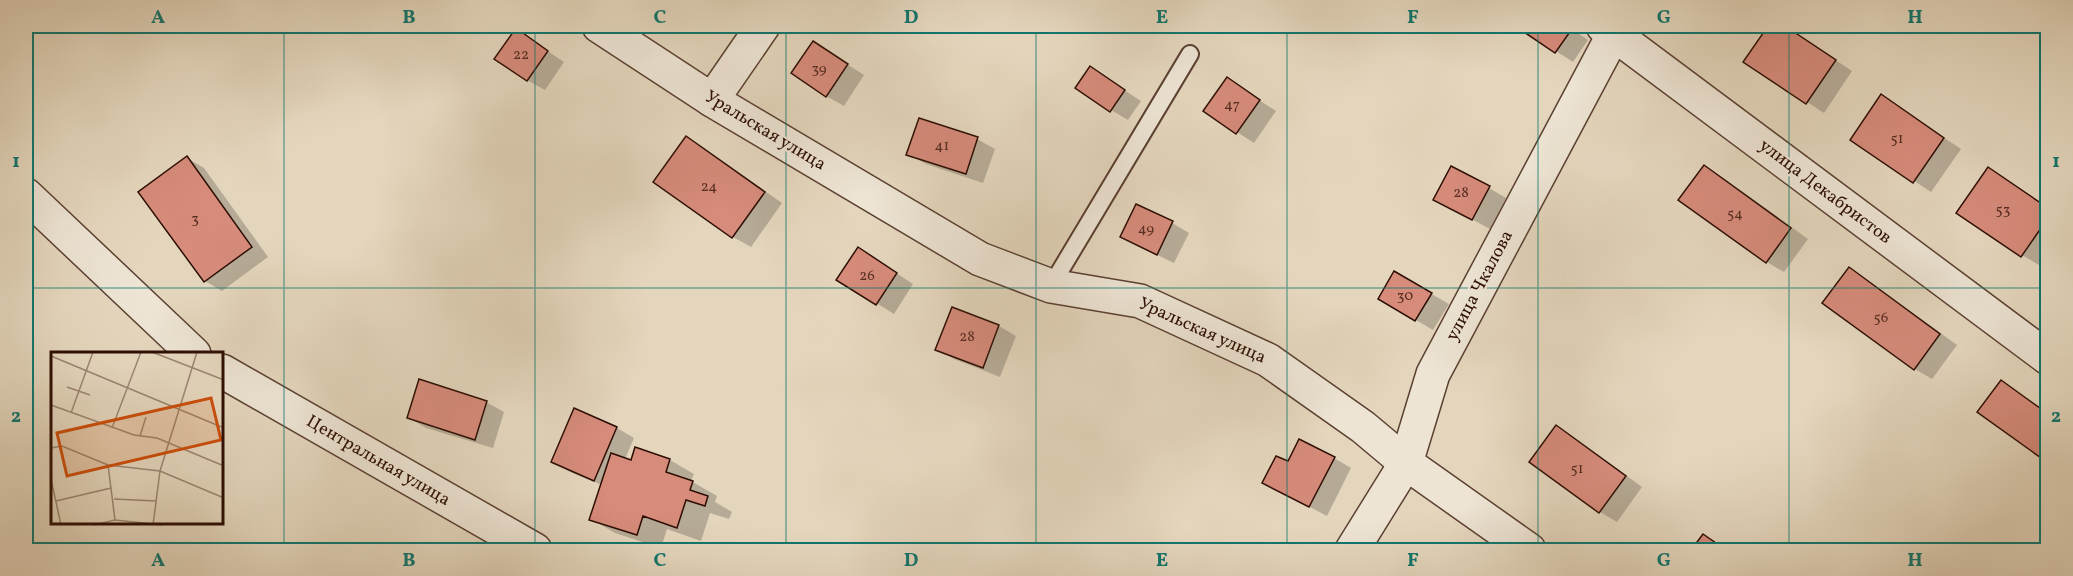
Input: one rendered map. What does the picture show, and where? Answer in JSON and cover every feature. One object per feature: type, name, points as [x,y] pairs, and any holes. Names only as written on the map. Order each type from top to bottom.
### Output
[{"type":"street","name":"Уральская улица","points":[[599,26],[712,100],[980,259],[1051,286],[1140,300],[1268,360],[1362,427],[1406,463],[1529,550]]},
{"type":"street","points":[[712,100],[763,26]]},
{"type":"street","name":"улица Декабристов","points":[[1611,28],[2048,358]]},
{"type":"street","name":"улица Чкалова","points":[[1352,550],[1406,463],[1433,374],[1611,28]]},
{"type":"street","points":[[26,195],[192,352]]},
{"type":"street","name":"Центральная улица","points":[[224,372],[535,550]]},
{"type":"lane","points":[[1051,286],[1190,54]]},
{"type":"building","points":[[1524,26],[1567,26],[1572,29],[1555,53],[1521,30]]},
{"type":"building","points":[[1768,26],[1785,26],[1836,60],[1806,104],[1743,62]]},
{"type":"building","points":[[516,28],[548,51],[527,81],[494,59]]},
{"type":"building","points":[[813,41],[848,64],[826,97],[791,73]]},
{"type":"building","points":[[1090,66],[1125,90],[1110,112],[1075,88]]},
{"type":"building","points":[[1227,77],[1260,100],[1236,134],[1203,111]]},
{"type":"building","points":[[1881,94],[1944,138],[1913,183],[1850,140]]},
{"type":"building","points":[[919,118],[978,137],[966,174],[906,155]]},
{"type":"building","points":[[686,136],[765,192],[732,238],[653,182]]},
{"type":"building","points":[[187,156],[252,247],[204,282],[138,192]]},
{"type":"building","points":[[1704,165],[1791,228],[1766,263],[1678,200]]},
{"type":"building","points":[[1451,166],[1490,186],[1472,220],[1433,200]]},
{"type":"building","points":[[1988,167],[2048,208],[2048,218],[2021,257],[1956,213]]},
{"type":"building","points":[[1136,204],[1173,221],[1157,255],[1120,237]]},
{"type":"building","points":[[858,247],[897,273],[876,305],[836,280]]},
{"type":"building","points":[[1849,267],[1940,334],[1914,370],[1822,303]]},
{"type":"building","points":[[1394,271],[1432,293],[1415,321],[1378,299]]},
{"type":"building","points":[[952,307],[999,325],[983,368],[935,350]]},
{"type":"building","points":[[419,379],[487,401],[475,440],[407,418]]},
{"type":"building","points":[[2001,380],[2048,414],[2048,463],[1977,412]]},
{"type":"building","points":[[574,408],[617,427],[594,481],[551,462]]},
{"type":"building","points":[[1556,425],[1626,476],[1599,513],[1529,462]]},
{"type":"building","points":[[1299,439],[1335,457],[1309,507],[1262,483],[1276,456],[1288,461]]},
{"type":"building","points":[[635,447],[670,459],[666,472],[693,481],[690,490],[708,496],[705,506],[686,500],[677,528],[643,516],[637,535],[589,520],[611,453],[631,460]]},
{"type":"building","points":[[1703,534],[1726,550],[1691,550]]}]
